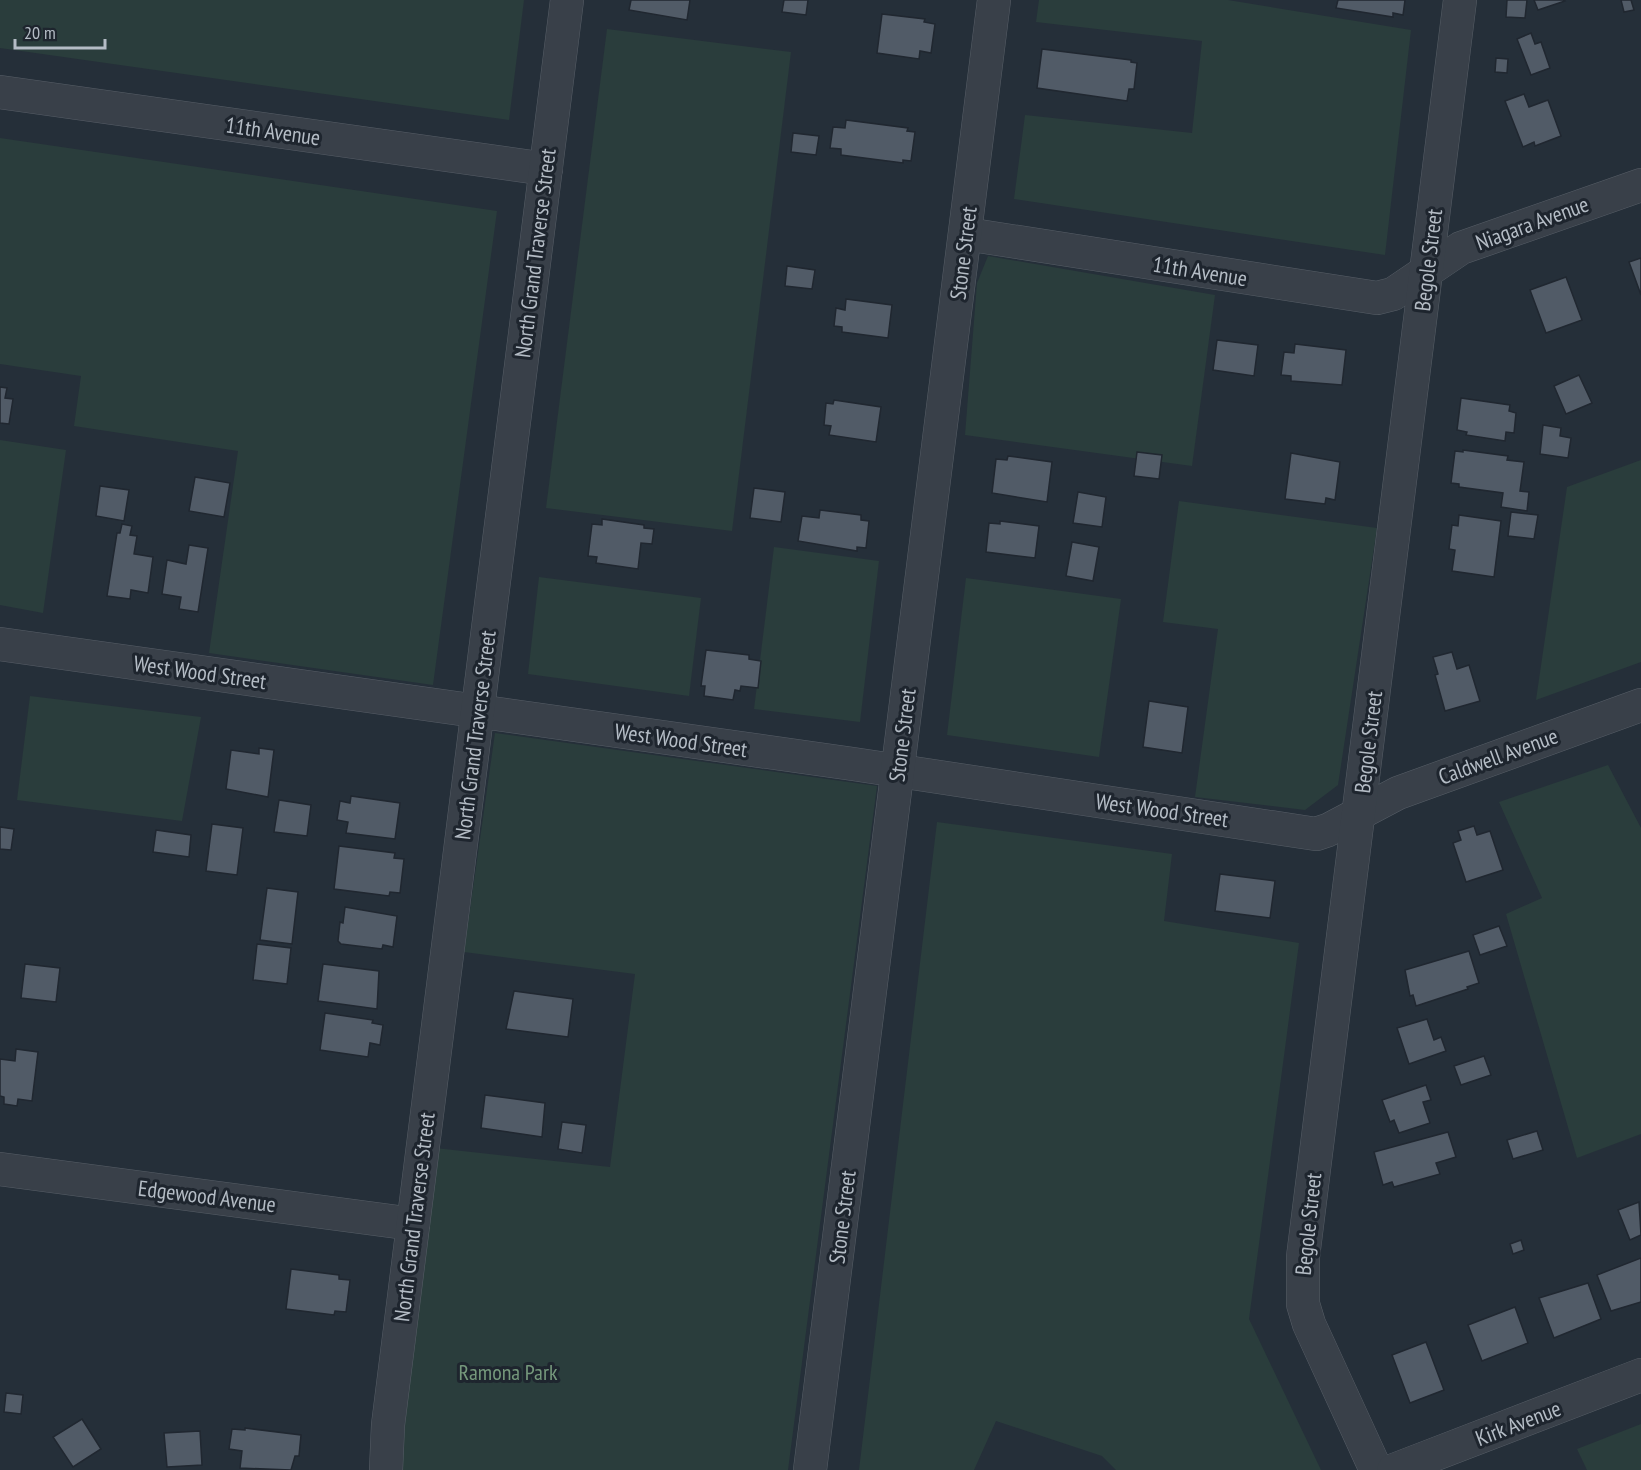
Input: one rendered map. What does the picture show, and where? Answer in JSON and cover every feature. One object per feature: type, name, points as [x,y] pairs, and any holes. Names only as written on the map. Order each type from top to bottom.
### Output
[{"type":"street","name":"North Grand Traverse Street","points":[[386,1470],[388,1425],[567,0]]},
{"type":"street","name":"Stone Street","points":[[810,1470],[994,0]]},
{"type":"street","name":"Begole Street","points":[[1376,1470],[1314,1340],[1304,1304],[1302,1280],[1460,0]]},
{"type":"street","name":"11th Avenue","points":[[0,92],[546,169]]},
{"type":"street","name":"Niagara Avenue","points":[[1426,270],[1461,248],[1641,184]]},
{"type":"street","name":"11th Avenue","points":[[966,234],[1370,298],[1393,294],[1426,270]]},
{"type":"street","name":"West Wood Street","points":[[0,644],[898,771],[1309,833],[1328,830],[1358,814]]},
{"type":"street","name":"Caldwell Avenue","points":[[1358,814],[1398,793],[1638,715]]},
{"type":"street","name":"Edgewood Avenue","points":[[0,1169],[413,1224]]},
{"type":"street","name":"Kirk Avenue","points":[[1394,1470],[1641,1375]]},
{"type":"green space","points":[[0,0],[524,0],[509,120],[0,48]]},
{"type":"green space","points":[[1039,0],[1228,0],[1411,30],[1385,255],[1014,199],[1025,115],[1192,133],[1202,41],[1036,22]]},
{"type":"green space","points":[[607,29],[791,52],[732,531],[546,508]]},
{"type":"green space","points":[[0,138],[497,211],[433,685],[209,653],[238,451],[74,426],[81,376],[0,364]]},
{"type":"green space","points":[[988,256],[1215,295],[1192,466],[965,435],[977,283]]},
{"type":"green space","points":[[0,440],[66,450],[43,613],[0,605]]},
{"type":"green space","points":[[1641,460],[1641,662],[1536,700],[1567,487]]},
{"type":"green space","points":[[1179,501],[1377,528],[1338,785],[1305,810],[1195,797],[1218,629],[1163,622]]},
{"type":"green space","points":[[774,547],[879,561],[860,722],[754,709]]},
{"type":"green space","points":[[539,577],[701,598],[689,696],[528,674]]},
{"type":"green space","points":[[966,578],[1121,599],[1099,757],[947,735]]},
{"type":"green space","points":[[30,696],[201,717],[182,821],[17,800]]},
{"type":"green space","name":"Ramona Park","points":[[495,733],[877,786],[788,1470],[400,1470],[435,1148],[610,1167],[635,974],[464,952]]},
{"type":"green space","points":[[1608,765],[1641,828],[1641,1134],[1577,1158],[1506,914],[1542,898],[1499,802]]},
{"type":"green space","points":[[937,822],[1172,854],[1164,921],[1299,943],[1249,1319],[1321,1470],[1116,1470],[1102,1456],[996,1421],[974,1470],[859,1470]]},
{"type":"green space","points":[[1641,1424],[1641,1470],[1587,1470],[1577,1449]]},
{"type":"building","points":[[631,0],[690,0],[687,20],[629,10]]},
{"type":"building","points":[[784,0],[808,0],[806,15],[782,12]]},
{"type":"building","points":[[1338,0],[1405,0],[1403,15],[1393,13],[1393,17],[1336,8]]},
{"type":"building","points":[[1507,0],[1527,0],[1525,18],[1506,17]]},
{"type":"building","points":[[1534,0],[1564,0],[1565,1],[1538,10]]},
{"type":"building","points":[[1621,0],[1631,0],[1634,10],[1624,12]]},
{"type":"building","points":[[882,14],[925,19],[924,22],[935,24],[931,53],[920,51],[919,59],[877,53]]},
{"type":"building","points":[[1531,33],[1535,44],[1541,42],[1550,68],[1531,75],[1517,39]]},
{"type":"building","points":[[1042,49],[1131,60],[1137,63],[1134,89],[1129,89],[1127,101],[1037,88]]},
{"type":"building","points":[[1496,58],[1508,59],[1507,73],[1495,72]]},
{"type":"building","points":[[1524,94],[1529,107],[1548,100],[1561,136],[1535,146],[1534,142],[1523,147],[1505,101]]},
{"type":"building","points":[[846,120],[908,128],[907,131],[915,132],[911,161],[903,160],[903,163],[841,155],[841,149],[830,148],[833,127],[845,128]]},
{"type":"building","points":[[793,133],[819,136],[816,155],[791,152]]},
{"type":"building","points":[[1641,258],[1641,295],[1629,262]]},
{"type":"building","points":[[787,266],[815,270],[812,289],[785,286]]},
{"type":"building","points":[[1566,277],[1582,320],[1546,333],[1530,290]]},
{"type":"building","points":[[846,299],[892,305],[888,338],[842,332],[842,327],[834,326],[836,308],[845,310]]},
{"type":"building","points":[[1217,340],[1258,345],[1254,376],[1213,370]]},
{"type":"building","points":[[1295,344],[1346,350],[1342,385],[1291,381],[1291,376],[1281,375],[1284,352],[1294,353]]},
{"type":"building","points":[[1579,375],[1592,403],[1566,414],[1554,386]]},
{"type":"building","points":[[0,387],[7,388],[5,398],[13,399],[9,424],[0,423]]},
{"type":"building","points":[[1461,398],[1510,405],[1509,411],[1516,413],[1514,433],[1506,432],[1505,441],[1466,435],[1467,432],[1457,430]]},
{"type":"building","points":[[834,400],[881,407],[876,442],[829,435],[831,426],[824,425],[826,403],[833,404]]},
{"type":"building","points":[[1543,425],[1561,428],[1560,436],[1571,438],[1568,458],[1540,454]]},
{"type":"building","points":[[1463,450],[1508,456],[1507,460],[1524,462],[1520,491],[1529,492],[1527,511],[1501,507],[1503,493],[1459,487],[1459,484],[1451,483],[1455,451],[1463,452]]},
{"type":"building","points":[[1137,452],[1162,455],[1159,479],[1134,476]]},
{"type":"building","points":[[1291,453],[1340,462],[1335,500],[1326,498],[1325,504],[1285,499]]},
{"type":"building","points":[[1008,456],[1052,462],[1047,502],[992,493],[996,459],[1007,460]]},
{"type":"building","points":[[195,477],[230,483],[224,517],[189,511]]},
{"type":"building","points":[[100,486],[129,490],[124,521],[96,516]]},
{"type":"building","points":[[754,488],[785,492],[781,522],[750,518]]},
{"type":"building","points":[[1078,492],[1106,497],[1102,527],[1073,523]]},
{"type":"building","points":[[820,510],[861,515],[861,520],[869,521],[866,548],[857,547],[857,551],[798,541],[802,516],[819,518]]},
{"type":"building","points":[[1511,512],[1538,515],[1534,539],[1508,536]]},
{"type":"building","points":[[1459,515],[1501,521],[1494,577],[1452,571],[1455,550],[1449,549],[1452,525],[1458,526]]},
{"type":"building","points":[[602,519],[644,525],[644,528],[654,529],[652,544],[641,543],[638,569],[596,563],[597,557],[588,556],[592,524],[602,525]]},
{"type":"building","points":[[1000,521],[1039,526],[1035,558],[986,552],[989,523],[1000,524]]},
{"type":"building","points":[[122,524],[132,526],[130,535],[137,536],[134,554],[153,557],[148,593],[131,590],[130,599],[107,596],[117,533],[120,533]]},
{"type":"building","points":[[1072,542],[1099,547],[1093,581],[1066,576]]},
{"type":"building","points":[[189,545],[208,548],[198,612],[179,609],[181,597],[162,594],[167,560],[186,564]]},
{"type":"building","points":[[706,650],[749,655],[749,659],[761,661],[758,688],[741,686],[740,691],[735,690],[733,700],[704,696],[705,686],[701,686]]},
{"type":"building","points":[[1452,652],[1457,669],[1469,665],[1480,701],[1445,711],[1435,675],[1438,674],[1433,657]]},
{"type":"building","points":[[1149,701],[1188,707],[1182,753],[1143,747]]},
{"type":"building","points":[[259,748],[274,750],[268,797],[226,789],[231,750],[259,754]]},
{"type":"building","points":[[351,796],[400,803],[395,839],[346,833],[348,822],[337,820],[340,801],[350,803]]},
{"type":"building","points":[[279,800],[311,805],[307,836],[274,832]]},
{"type":"building","points":[[212,824],[243,828],[237,875],[206,871]]},
{"type":"building","points":[[1474,826],[1477,835],[1490,831],[1503,870],[1466,882],[1453,843],[1461,840],[1458,831]]},
{"type":"building","points":[[0,827],[14,829],[11,850],[0,849]]},
{"type":"building","points":[[156,830],[191,835],[189,857],[153,852]]},
{"type":"building","points":[[339,846],[395,853],[394,858],[404,859],[400,893],[390,892],[389,896],[334,889]]},
{"type":"building","points":[[1220,874],[1275,881],[1270,918],[1215,911]]},
{"type":"building","points":[[267,888],[298,892],[292,944],[260,940]]},
{"type":"building","points":[[345,907],[397,916],[393,947],[383,945],[382,949],[341,944],[338,941],[340,922],[343,923]]},
{"type":"building","points":[[1499,926],[1507,946],[1480,955],[1473,935]]},
{"type":"building","points":[[257,944],[291,948],[287,984],[253,980]]},
{"type":"building","points":[[1469,951],[1479,983],[1467,987],[1468,989],[1416,1006],[1413,995],[1410,996],[1405,970]]},
{"type":"building","points":[[25,964],[60,968],[56,1002],[21,998]]},
{"type":"building","points":[[323,964],[379,971],[377,1009],[318,1001]]},
{"type":"building","points":[[514,991],[573,999],[568,1037],[506,1029]]},
{"type":"building","points":[[325,1013],[373,1020],[372,1023],[383,1025],[380,1045],[370,1043],[368,1057],[320,1050]]},
{"type":"building","points":[[1427,1019],[1434,1040],[1441,1037],[1446,1051],[1409,1064],[1397,1028]]},
{"type":"building","points":[[16,1049],[38,1052],[32,1101],[18,1099],[17,1106],[4,1104],[4,1097],[0,1096],[0,1059],[15,1061]]},
{"type":"building","points":[[1484,1056],[1491,1075],[1461,1085],[1454,1066]]},
{"type":"building","points":[[1426,1085],[1431,1100],[1423,1102],[1430,1123],[1399,1133],[1394,1120],[1390,1122],[1382,1100]]},
{"type":"building","points":[[485,1095],[545,1103],[542,1137],[481,1128]]},
{"type":"building","points":[[562,1122],[586,1125],[582,1153],[558,1149]]},
{"type":"building","points":[[1537,1131],[1543,1150],[1513,1159],[1507,1140]]},
{"type":"building","points":[[1448,1132],[1456,1157],[1436,1163],[1440,1174],[1394,1187],[1392,1182],[1383,1185],[1374,1152]]},
{"type":"building","points":[[1639,1202],[1641,1235],[1630,1240],[1618,1210]]},
{"type":"building","points":[[1521,1240],[1524,1250],[1513,1254],[1510,1244]]},
{"type":"building","points":[[1641,1258],[1641,1302],[1611,1311],[1597,1275]]},
{"type":"building","points":[[291,1269],[339,1275],[339,1279],[350,1280],[346,1312],[335,1311],[334,1315],[286,1309]]},
{"type":"building","points":[[1588,1283],[1601,1319],[1554,1338],[1539,1298]]},
{"type":"building","points":[[1515,1307],[1528,1343],[1482,1361],[1468,1325]]},
{"type":"building","points":[[1426,1342],[1444,1390],[1410,1403],[1392,1355]]},
{"type":"building","points":[[6,1393],[23,1395],[21,1414],[4,1412]]},
{"type":"building","points":[[82,1419],[101,1449],[73,1467],[53,1437]]},
{"type":"building","points":[[245,1428],[301,1435],[299,1456],[295,1456],[291,1470],[240,1468],[242,1451],[229,1449],[232,1429],[245,1430]]},
{"type":"building","points":[[200,1431],[202,1465],[167,1467],[164,1433]]}]
